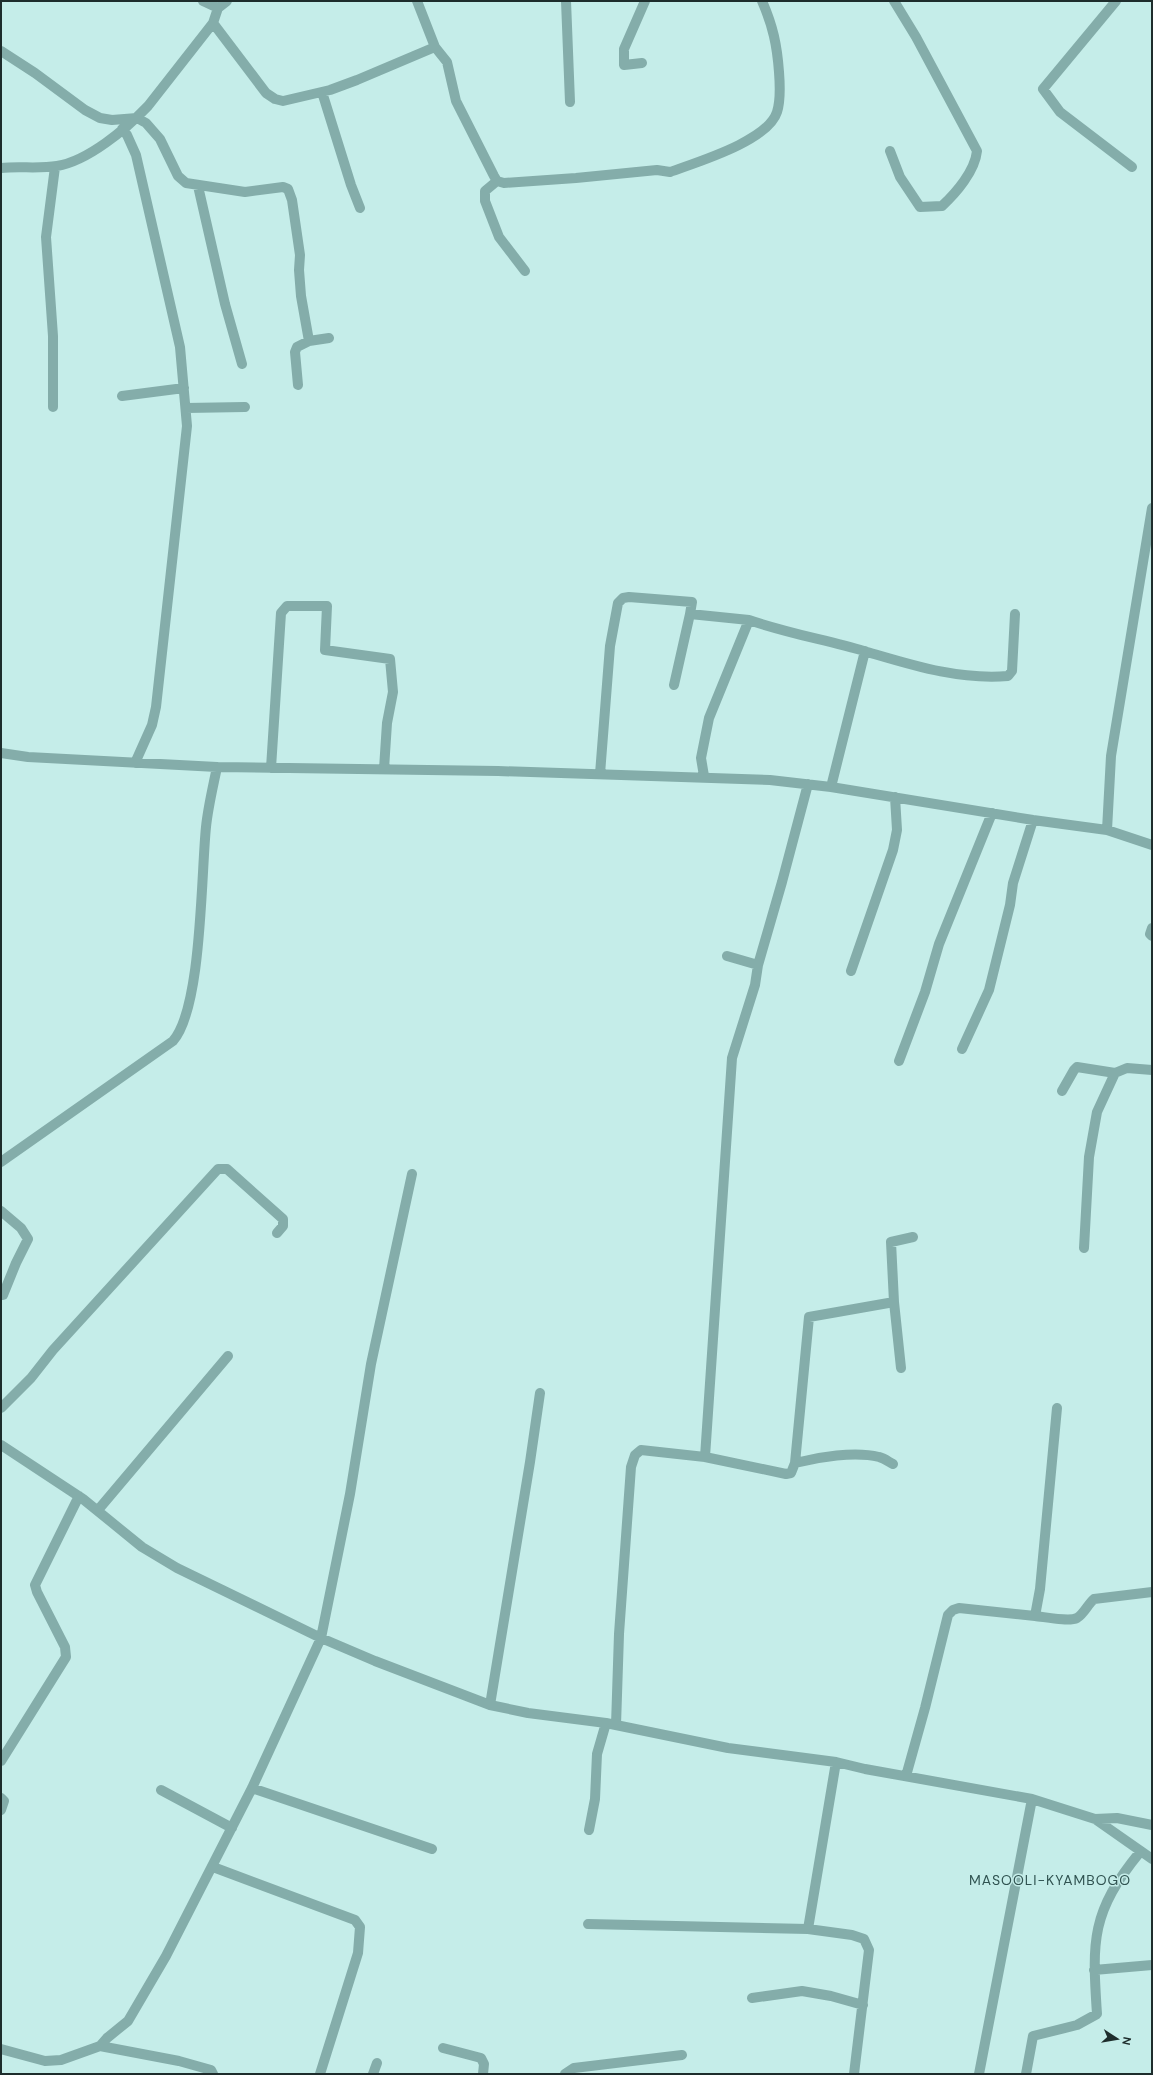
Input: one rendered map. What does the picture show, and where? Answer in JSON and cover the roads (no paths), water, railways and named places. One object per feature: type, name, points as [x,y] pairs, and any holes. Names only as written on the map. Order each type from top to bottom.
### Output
[{"type":"street","points":[[203,1],[218,8]]},
{"type":"street","points":[[1,168],[55,167],[78,161],[137,118],[160,93],[199,39],[213,23],[218,8],[227,1]]},
{"type":"street","points":[[417,1],[435,47],[447,62],[456,101],[497,181]]},
{"type":"street","points":[[566,1],[570,102]]},
{"type":"street","points":[[642,63],[624,65],[624,49],[645,1]]},
{"type":"street","points":[[525,271],[499,236],[484,201],[485,191],[497,181],[510,182],[576,178],[657,170],[670,172],[745,143],[774,119],[779,100],[777,48],[774,30],[762,1]]},
{"type":"street","points":[[890,151],[900,176],[920,207],[942,206],[956,193],[976,160],[977,151],[916,37],[894,1]]},
{"type":"street","points":[[1116,1],[1043,89],[1060,112],[1132,168]]},
{"type":"street","points":[[213,23],[266,93],[275,99],[283,101],[322,92],[357,80],[435,47]]},
{"type":"street","points":[[1,51],[35,73],[85,110],[100,118],[112,120],[137,118],[146,123],[160,139],[181,180],[186,184],[245,192],[283,187],[288,189],[292,200],[300,255],[299,279],[309,341]]},
{"type":"street","points":[[322,92],[351,185],[360,208]]},
{"type":"street","points":[[122,129],[132,145],[140,170],[180,346],[187,426],[156,707],[152,725],[135,763]]},
{"type":"street","points":[[53,407],[53,336],[46,237],[55,167]]},
{"type":"street","points":[[198,186],[225,304],[242,364]]},
{"type":"street","points":[[298,385],[295,352],[297,347],[309,341],[329,338]]},
{"type":"street","points":[[122,396],[184,388]]},
{"type":"street","points":[[186,408],[245,407]]},
{"type":"street","points":[[1107,830],[1111,756],[1152,508]]},
{"type":"street","points":[[600,774],[610,646],[618,602],[622,598],[629,596],[692,602],[674,685]]},
{"type":"street","points":[[271,768],[281,613],[287,606],[327,606],[325,650],[390,659],[393,692],[387,723],[384,769]]},
{"type":"street","points":[[690,614],[749,620],[912,666],[946,674],[989,677],[1008,676],[1012,671],[1015,614]]},
{"type":"street","points":[[704,776],[701,758],[709,718],[749,620]]},
{"type":"street","points":[[831,787],[865,652]]},
{"type":"street","points":[[1,753],[28,757],[217,767],[704,776],[770,780],[831,787],[992,812],[1033,820],[1107,830],[1152,845]]},
{"type":"street","points":[[1,1162],[173,1041],[182,1027],[191,994],[200,917],[206,825],[217,767]]},
{"type":"street","points":[[705,1457],[732,1058],[755,985],[758,965],[808,784]]},
{"type":"street","points":[[851,971],[893,850],[897,830],[895,798]]},
{"type":"street","points":[[899,1061],[925,992],[939,944],[992,812]]},
{"type":"street","points":[[962,1049],[989,990],[1010,905],[1013,883],[1033,820]]},
{"type":"street","points":[[1152,928],[1150,934],[1152,936]]},
{"type":"street","points":[[727,956],[758,965]]},
{"type":"street","points":[[1062,1091],[1077,1067],[1115,1073],[1127,1068],[1152,1070]]},
{"type":"street","points":[[1084,1248],[1090,1157],[1097,1112],[1115,1073]]},
{"type":"street","points":[[1,1408],[31,1378],[53,1350],[218,1169],[227,1169],[283,1219],[283,1226],[277,1233]]},
{"type":"street","points":[[1,2049],[45,2061],[61,2060],[100,2046],[107,2038],[128,2021],[166,1956],[213,1867],[252,1788],[321,1638],[350,1494],[371,1364],[412,1174]]},
{"type":"street","points":[[1,1211],[22,1228],[28,1239],[3,1295]]},
{"type":"street","points":[[901,1368],[894,1302],[891,1242],[913,1237]]},
{"type":"street","points":[[589,1830],[595,1799],[598,1754],[611,1724],[632,1460],[641,1450],[705,1457],[786,1474],[793,1470],[795,1463],[809,1317],[894,1302]]},
{"type":"street","points":[[98,1510],[228,1356]]},
{"type":"street","points":[[490,1704],[540,1393]]},
{"type":"street","points":[[1036,1616],[1040,1589],[1057,1408]]},
{"type":"street","points":[[1,1445],[79,1496],[142,1547],[177,1568],[321,1638],[375,1661],[490,1704],[528,1713],[611,1724],[728,1748],[785,1754],[836,1762],[1032,1799],[1096,1819],[1140,1852],[1152,1859]]},
{"type":"street","points":[[795,1463],[815,1457],[866,1455],[880,1457],[893,1464]]},
{"type":"street","points":[[1,1761],[66,1657],[65,1647],[36,1592],[35,1584],[79,1496]]},
{"type":"street","points":[[906,1776],[925,1708],[948,1615],[952,1610],[958,1608],[1072,1620],[1078,1617],[1094,1599],[1152,1592]]},
{"type":"street","points":[[808,1929],[836,1762]]},
{"type":"street","points":[[252,1788],[432,1849]]},
{"type":"street","points":[[161,1790],[232,1828]]},
{"type":"street","points":[[1,1798],[4,1801],[1,1810]]},
{"type":"street","points":[[979,2074],[1032,1799]]},
{"type":"street","points":[[1096,1819],[1117,1818],[1152,1825]]},
{"type":"street","points":[[1026,2074],[1033,2036],[1077,2025],[1097,2014],[1094,1956],[1101,1913],[1121,1876],[1140,1852]]},
{"type":"street","points":[[213,1867],[355,1920],[360,1927],[358,1953],[320,2074]]},
{"type":"street","points":[[588,1924],[808,1929],[852,1935],[864,1939],[869,1950],[854,2074]]},
{"type":"street","points":[[1094,1970],[1152,1965]]},
{"type":"street","points":[[752,1998],[802,1991],[831,1996],[863,2005]]},
{"type":"street","points":[[100,2046],[178,2061],[212,2073]]},
{"type":"street","points":[[443,2048],[481,2058],[484,2064],[483,2074]]},
{"type":"street","points":[[565,2074],[574,2068],[682,2055]]},
{"type":"street","points":[[372,2074],[377,2063]]},
{"type":"district","name":"MASOOLI-KYAMBOGO","points":[[1050,1880]]}]
